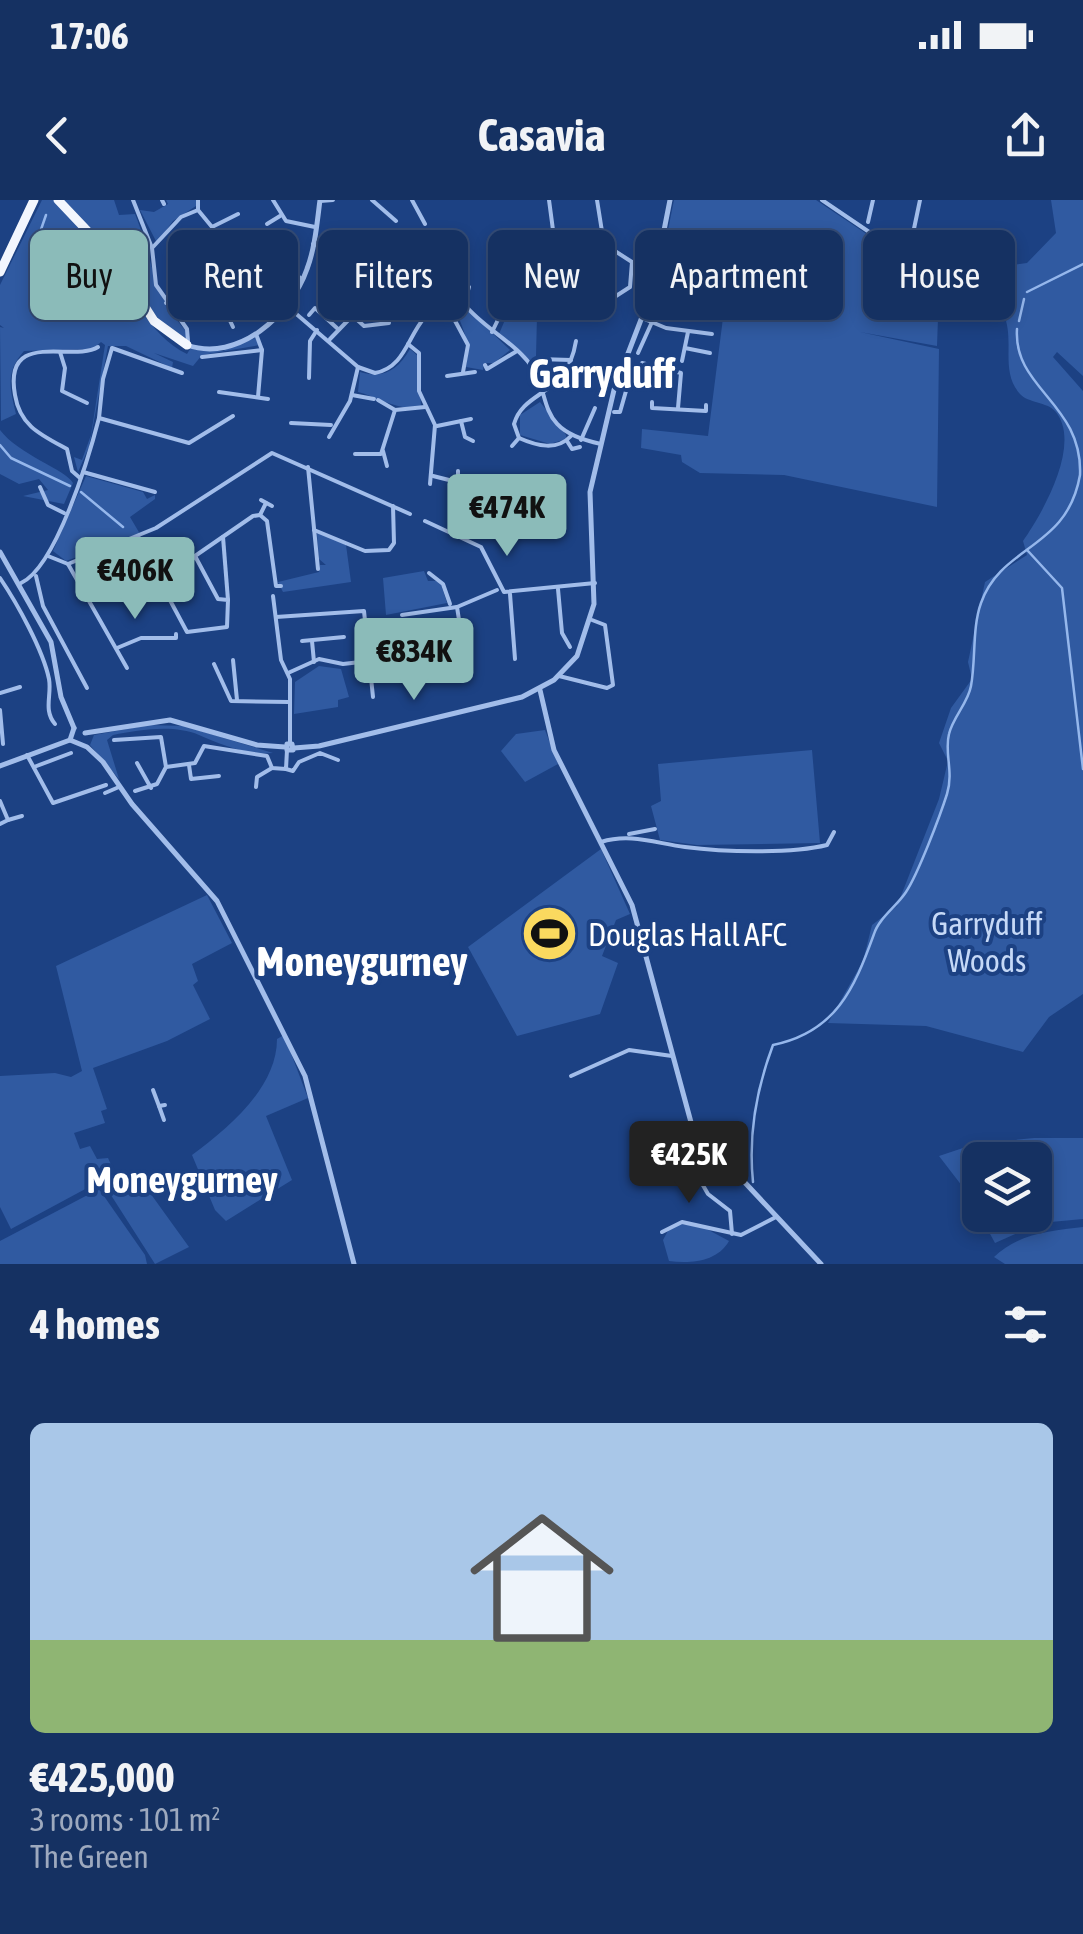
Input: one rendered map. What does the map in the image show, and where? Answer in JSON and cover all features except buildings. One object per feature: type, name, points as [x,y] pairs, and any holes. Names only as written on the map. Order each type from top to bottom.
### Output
[{"type":"highway","points":[[0,272],[34,200]]},
{"type":"highway","points":[[58,200],[115,260],[154,321],[186,345]]},
{"type":"street","points":[[133,200],[152,248],[154,276],[166,304],[187,330],[186,345],[216,349],[256,334],[272,320]]},
{"type":"street","points":[[198,200],[198,210],[212,228],[238,214]]},
{"type":"street","points":[[273,200],[281,216],[297,226],[316,227]]},
{"type":"street","points":[[298,287],[313,244],[320,200],[336,201]]},
{"type":"street","points":[[372,200],[396,221]]},
{"type":"street","points":[[412,200],[425,224]]},
{"type":"street","points":[[549,200],[552,230]]},
{"type":"street","points":[[597,200],[602,230]]},
{"type":"street","points":[[664,230],[670,200]]},
{"type":"street","points":[[822,200],[866,230]]},
{"type":"street","points":[[868,222],[872,200]]},
{"type":"street","points":[[914,230],[920,200]]},
{"type":"street","points":[[152,248],[181,217],[198,210]]},
{"type":"street","points":[[267,224],[281,216]]},
{"type":"street","points":[[313,244],[318,245]]},
{"type":"street","points":[[615,251],[635,263]]},
{"type":"street","points":[[615,296],[630,287],[632,262]]},
{"type":"street","points":[[298,276],[303,279]]},
{"type":"street","points":[[469,287],[464,304],[531,366],[541,396],[571,436],[601,444]]},
{"type":"street","points":[[309,314],[315,308],[339,330]]},
{"type":"street","points":[[298,314],[358,367],[385,371],[400,359],[422,320]]},
{"type":"street","points":[[230,320],[232,327]]},
{"type":"street","points":[[330,339],[349,320]]},
{"type":"street","points":[[357,320],[364,326],[389,324],[387,320]]},
{"type":"street","points":[[454,320],[468,344],[463,372]]},
{"type":"street","points":[[492,332],[498,320]]},
{"type":"street","points":[[0,552],[51,642],[61,698],[74,728],[84,733],[170,720],[256,745],[330,744],[540,690],[577,656],[592,620],[595,584],[589,499],[614,390],[641,320]]},
{"type":"street","points":[[647,320],[712,334]]},
{"type":"street","points":[[638,353],[652,322]]},
{"type":"street","points":[[308,378],[310,341],[318,329]]},
{"type":"street","points":[[682,362],[688,331]]},
{"type":"street","points":[[256,334],[262,350],[258,397]]},
{"type":"street","points":[[512,446],[519,438],[516,417],[560,382],[576,342]]},
{"type":"street","points":[[407,344],[419,353],[418,385],[435,426],[430,440],[430,484]]},
{"type":"street","points":[[98,347],[33,354],[19,361],[14,389],[30,428],[67,449],[72,471],[155,492]]},
{"type":"street","points":[[21,583],[36,576],[81,475],[99,418],[102,379],[112,348],[182,373]]},
{"type":"street","points":[[685,348],[710,353]]},
{"type":"street","points":[[207,367],[205,357],[262,350]]},
{"type":"street","points":[[485,365],[487,368],[516,350]]},
{"type":"street","points":[[60,352],[65,368],[62,391],[87,403]]},
{"type":"street","points":[[538,360],[571,360]]},
{"type":"street","points":[[614,412],[620,412],[625,393],[642,363],[679,371],[682,378],[678,408]]},
{"type":"street","points":[[329,437],[332,425],[352,395],[358,367]]},
{"type":"street","points":[[447,376],[475,372]]},
{"type":"street","points":[[614,390],[625,393]]},
{"type":"street","points":[[219,392],[268,398]]},
{"type":"street","points":[[352,395],[376,400],[396,410],[425,407]]},
{"type":"street","points":[[652,402],[652,408],[706,411],[706,406]]},
{"type":"street","points":[[582,440],[595,408]]},
{"type":"street","points":[[387,466],[383,451],[396,410]]},
{"type":"street","points":[[99,418],[189,443],[233,416]]},
{"type":"street","points":[[461,420],[465,437],[473,440]]},
{"type":"street","points":[[435,426],[471,420]]},
{"type":"street","points":[[292,422],[332,425]]},
{"type":"street","points":[[519,438],[547,446],[566,442],[571,436]]},
{"type":"street","points":[[566,442],[572,448],[580,447]]},
{"type":"street","points":[[356,454],[369,457],[383,451]]},
{"type":"street","points":[[70,563],[139,538],[267,455],[279,453],[410,514]]},
{"type":"street","points":[[308,466],[320,565]]},
{"type":"street","points":[[458,470],[458,499]]},
{"type":"street","points":[[433,476],[458,482]]},
{"type":"street","points":[[40,487],[48,505],[64,513]]},
{"type":"street","points":[[160,578],[137,586],[134,592],[140,596],[178,579],[194,556],[260,515],[266,503]]},
{"type":"street","points":[[314,530],[365,551],[389,550],[394,543],[393,506]]},
{"type":"street","points":[[260,515],[268,525],[276,586],[281,586]]},
{"type":"street","points":[[424,521],[480,547],[499,589]]},
{"type":"street","points":[[139,538],[184,631],[227,627],[223,537]]},
{"type":"street","points":[[48,554],[70,563],[127,668]]},
{"type":"street","points":[[194,556],[218,599],[228,600]]},
{"type":"street","points":[[429,573],[443,584],[454,605],[467,671]]},
{"type":"street","points":[[36,576],[41,586],[40,600],[87,688]]},
{"type":"street","points":[[0,578],[20,609],[46,671],[49,714],[55,724]]},
{"type":"street","points":[[402,615],[454,605],[499,589],[510,593],[595,584]]},
{"type":"street","points":[[41,586],[50,586]]},
{"type":"street","points":[[558,589],[562,633],[570,647]]},
{"type":"street","points":[[510,593],[514,659]]},
{"type":"street","points":[[273,596],[280,660],[288,672],[286,769]]},
{"type":"street","points":[[276,617],[360,608],[364,611],[373,696]]},
{"type":"street","points":[[558,676],[608,688],[614,685],[605,626],[592,620]]},
{"type":"street","points":[[115,649],[135,639],[176,634]]},
{"type":"street","points":[[302,641],[344,637]]},
{"type":"street","points":[[312,640],[314,662]]},
{"type":"street","points":[[233,660],[238,702]]},
{"type":"street","points":[[288,672],[314,662],[369,661]]},
{"type":"street","points":[[214,664],[227,698],[238,702],[290,702]]},
{"type":"street","points":[[0,694],[20,686]]},
{"type":"street","points":[[540,690],[554,750],[632,905],[696,1133],[753,1188],[821,1264]]},
{"type":"street","points":[[0,710],[3,744]]},
{"type":"street","points":[[70,740],[74,728]]},
{"type":"street","points":[[80,742],[84,733]]},
{"type":"street","points":[[114,740],[161,737],[166,767],[151,788],[135,791]]},
{"type":"street","points":[[125,739],[127,748]]},
{"type":"street","points":[[0,766],[70,740],[80,742],[216,901],[296,1053],[325,1140],[354,1264]]},
{"type":"street","points":[[166,767],[189,765],[208,746],[267,756],[272,768]]},
{"type":"street","points":[[34,767],[70,753]]},
{"type":"street","points":[[256,787],[257,777],[272,768],[296,770],[299,762],[320,753],[338,760]]},
{"type":"street","points":[[27,755],[54,803],[106,785]]},
{"type":"street","points":[[136,763],[151,788]]},
{"type":"street","points":[[189,765],[191,778],[219,776]]},
{"type":"street","points":[[105,792],[121,786]]},
{"type":"street","points":[[0,801],[8,820]]},
{"type":"street","points":[[0,824],[22,816]]},
{"type":"street","points":[[601,842],[655,829]]},
{"type":"street","points":[[628,834],[689,848],[758,848],[821,847],[834,832]]},
{"type":"street","points":[[571,1076],[629,1050],[672,1056]]},
{"type":"street","points":[[153,1090],[162,1105],[164,1120]]},
{"type":"street","points":[[697,1175],[708,1194],[730,1211],[732,1234]]},
{"type":"street","points":[[701,1182],[708,1178]]},
{"type":"street","points":[[662,1232],[682,1222],[732,1234],[755,1232],[776,1217]]},
{"type":"green space","points":[[42,200],[56,200],[84,230],[30,230],[30,320],[148,319],[173,346],[187,354],[190,349],[223,351],[255,338],[260,345],[202,355],[193,366],[154,353],[173,362],[172,368],[126,346],[108,346],[89,447],[78,472],[74,457],[82,460],[91,435],[105,345],[101,342],[93,349],[24,351],[12,374],[16,414],[1,421],[0,327],[4,328],[0,325],[0,285]]},
{"type":"green space","points":[[61,200],[114,200],[119,215],[135,214],[140,230],[90,230]]},
{"type":"green space","points":[[166,200],[196,200],[196,206],[173,221],[157,243],[140,210],[154,212],[168,204]]},
{"type":"green space","points":[[674,200],[816,200],[863,232],[863,320],[938,320],[937,346],[860,332],[939,349],[937,507],[784,475],[700,473],[682,462],[681,455],[641,448],[642,429],[708,436],[723,320],[843,320],[843,230],[668,230]]},
{"type":"green space","name":"Garryduff Woods","points":[[1051,200],[1083,200],[1083,376],[1057,352],[1053,357],[1083,391],[1083,994],[1049,1017],[1023,1052],[926,1026],[828,1023],[863,961],[872,925],[897,906],[939,799],[948,761],[939,743],[951,708],[972,679],[968,662],[985,582],[1027,555],[1023,541],[1057,478],[1064,441],[1062,425],[1055,411],[1023,397],[1014,385],[1006,320],[1015,320],[1015,265],[1027,263],[1056,233]]},
{"type":"green space","points":[[148,254],[168,307],[168,320],[177,320],[187,332],[186,338],[160,322],[148,304]]},
{"type":"green space","points":[[468,310],[510,350],[494,363],[484,363],[483,370],[466,367],[466,340],[460,320],[468,320]]},
{"type":"green space","points":[[505,320],[537,320],[536,356],[547,366],[568,363],[553,386],[544,389],[532,362],[499,334]]},
{"type":"green space","points":[[410,349],[418,356],[421,406],[398,406],[358,392],[360,372],[389,371]]},
{"type":"green space","points":[[540,402],[566,439],[550,444],[520,435],[520,415]]},
{"type":"green space","points":[[0,430],[18,447],[73,483],[64,504],[23,496],[48,490],[39,479],[19,484],[0,474]]},
{"type":"green space","points":[[86,476],[143,492],[147,499],[155,495],[155,499],[130,517],[140,534],[66,561],[53,551]]},
{"type":"green space","points":[[321,532],[346,545],[351,582],[283,592],[278,582],[319,572],[320,565],[326,565],[319,559],[317,534]]},
{"type":"green space","points":[[424,571],[428,581],[440,581],[447,603],[386,615],[383,578]]},
{"type":"green space","points":[[319,666],[341,669],[349,697],[338,700],[338,707],[294,714],[295,682]]},
{"type":"green space","points":[[149,725],[184,726],[273,753],[244,751],[178,730],[123,733],[107,740],[119,779],[90,745],[94,735]]},
{"type":"green space","points":[[545,730],[558,764],[525,782],[501,751],[516,734]]},
{"type":"green space","points":[[812,750],[820,843],[697,845],[660,840],[651,806],[661,801],[658,764]]},
{"type":"green space","name":"Douglas Hall AFC","points":[[601,849],[630,914],[616,920],[602,956],[618,963],[600,1014],[517,1036],[468,947]]},
{"type":"green space","points":[[207,895],[232,943],[192,964],[198,981],[193,985],[210,1019],[167,1041],[93,1068],[107,1109],[101,1111],[105,1123],[74,1133],[80,1149],[90,1146],[97,1159],[108,1158],[115,1173],[11,1229],[0,1207],[0,1076],[55,1073],[71,1077],[82,1071],[56,966]]},
{"type":"green space","points":[[284,1035],[308,1098],[266,1116],[292,1180],[226,1221],[215,1210],[192,1155],[260,1090],[275,1057],[277,1039]]},
{"type":"green space","points":[[1083,1138],[1083,1219],[1052,1222],[1052,1142],[995,1142]]},
{"type":"green space","points":[[962,1148],[962,1186],[939,1156]]},
{"type":"green space","points":[[122,1178],[125,1184],[140,1179],[189,1247],[155,1264],[109,1192],[107,1185]]},
{"type":"green space","points":[[99,1189],[145,1255],[147,1264],[0,1264],[0,1241]]},
{"type":"green space","points":[[670,1227],[703,1227],[729,1241],[718,1253],[702,1260],[669,1261],[663,1240]]},
{"type":"green space","points":[[1083,1227],[1083,1264],[1005,1264],[994,1257],[1025,1238]]},
{"type":"green space","points":[[989,1232],[1020,1232],[995,1243]]},
{"type":"waterway","points":[[41,230],[46,215]]},
{"type":"waterway","points":[[1027,292],[1083,264]]},
{"type":"waterway","points":[[1019,321],[1024,299]]},
{"type":"waterway","points":[[753,1182],[755,1112],[773,1045],[813,1030],[840,1005],[859,973],[876,928],[911,884],[947,794],[949,734],[971,686],[981,603],[1004,569],[1048,533],[1073,500],[1080,475],[1078,451],[1071,430],[1026,367],[1017,329]]},
{"type":"waterway","points":[[0,445],[11,458],[70,486]]},
{"type":"waterway","points":[[81,492],[123,527]]},
{"type":"waterway","points":[[1028,551],[1062,588],[1083,769]]},
{"type":"place","name":"Douglas Hall AFC","points":[[549,934]]},
{"type":"district","name":"Garryduff","points":[[602,373]]},
{"type":"district","name":"Moneygurney","points":[[362,961]]},
{"type":"district","name":"Moneygurney","points":[[182,1179]]}]
